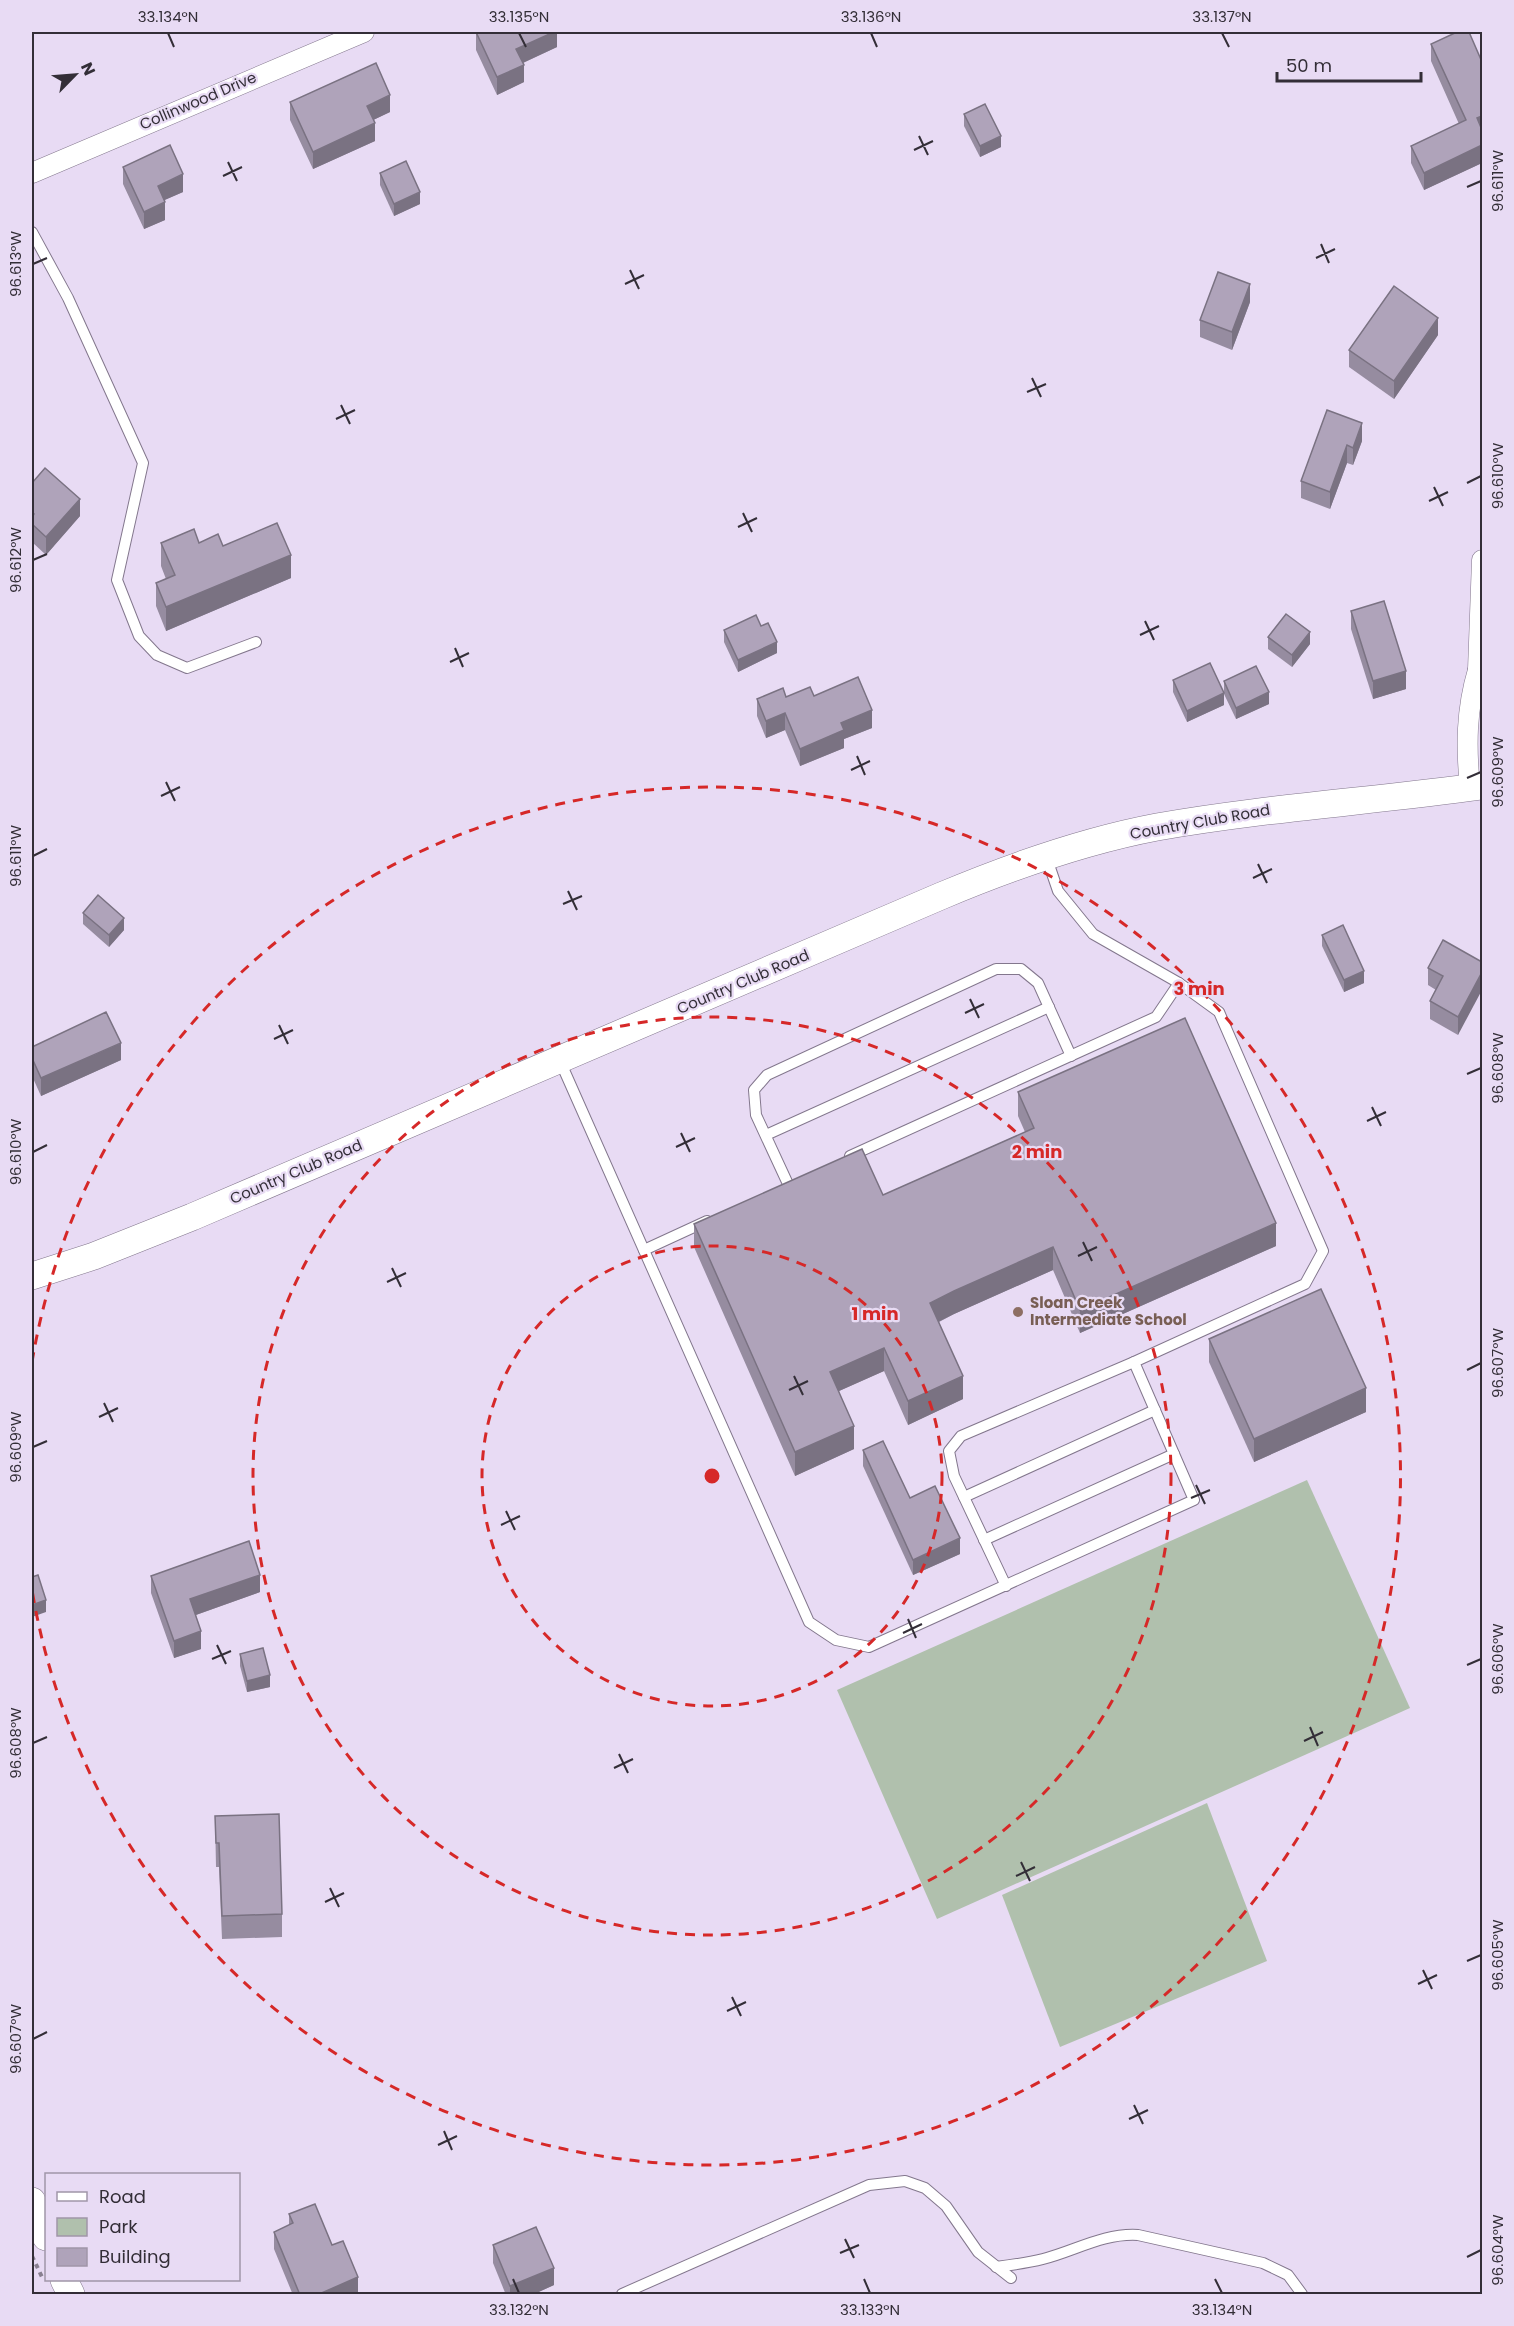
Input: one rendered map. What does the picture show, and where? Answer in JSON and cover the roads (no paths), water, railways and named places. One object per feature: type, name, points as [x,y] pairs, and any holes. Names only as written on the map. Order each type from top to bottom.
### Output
[{"type":"main road","name":"Country Club Road","points":[[32,1275],[94,1256],[192,1217],[947,894],[1046,855],[1156,827],[1281,808],[1476,787]]},
{"type":"main road","points":[[32,2201],[45,2234]]},
{"type":"main road","points":[[64,2281],[70,2295]]},
{"type":"street","name":"Collinwood Drive","points":[[32,173],[364,32]]},
{"type":"street","points":[[1476,787],[1467,747],[1470,696],[1480,674],[1482,560]]},
{"type":"lane","points":[[32,232],[69,298],[144,463],[117,580],[139,636],[157,655],[187,668],[256,642]]},
{"type":"lane","points":[[1005,1586],[954,1476],[949,1451],[961,1436],[1134,1362],[1305,1284],[1323,1251],[1219,1012],[1179,982],[1093,934],[1058,891],[1046,855]]},
{"type":"lane","points":[[799,1179],[783,1186],[766,1135],[756,1115],[754,1090],[767,1075],[996,969],[1021,969],[1038,983],[1071,1056]]},
{"type":"lane","points":[[843,1159],[1156,1017],[1179,982]]},
{"type":"lane","points":[[766,1135],[1049,1007]]},
{"type":"lane","points":[[560,1060],[809,1622],[836,1640],[869,1647],[1194,1500],[1134,1362]]},
{"type":"lane","points":[[644,1250],[716,1217]]},
{"type":"lane","points":[[964,1497],[1155,1410]]},
{"type":"lane","points":[[984,1540],[1174,1454]]},
{"type":"lane","points":[[622,2295],[869,2186],[906,2181],[925,2188],[946,2206],[978,2252],[1011,2278]]},
{"type":"lane","points":[[996,2267],[1044,2259],[1102,2238],[1123,2234],[1138,2235],[1263,2263],[1288,2275],[1302,2295]]},
{"type":"place","name":"Sloan Creek Intermediate School","points":[[1018,1312]]}]
